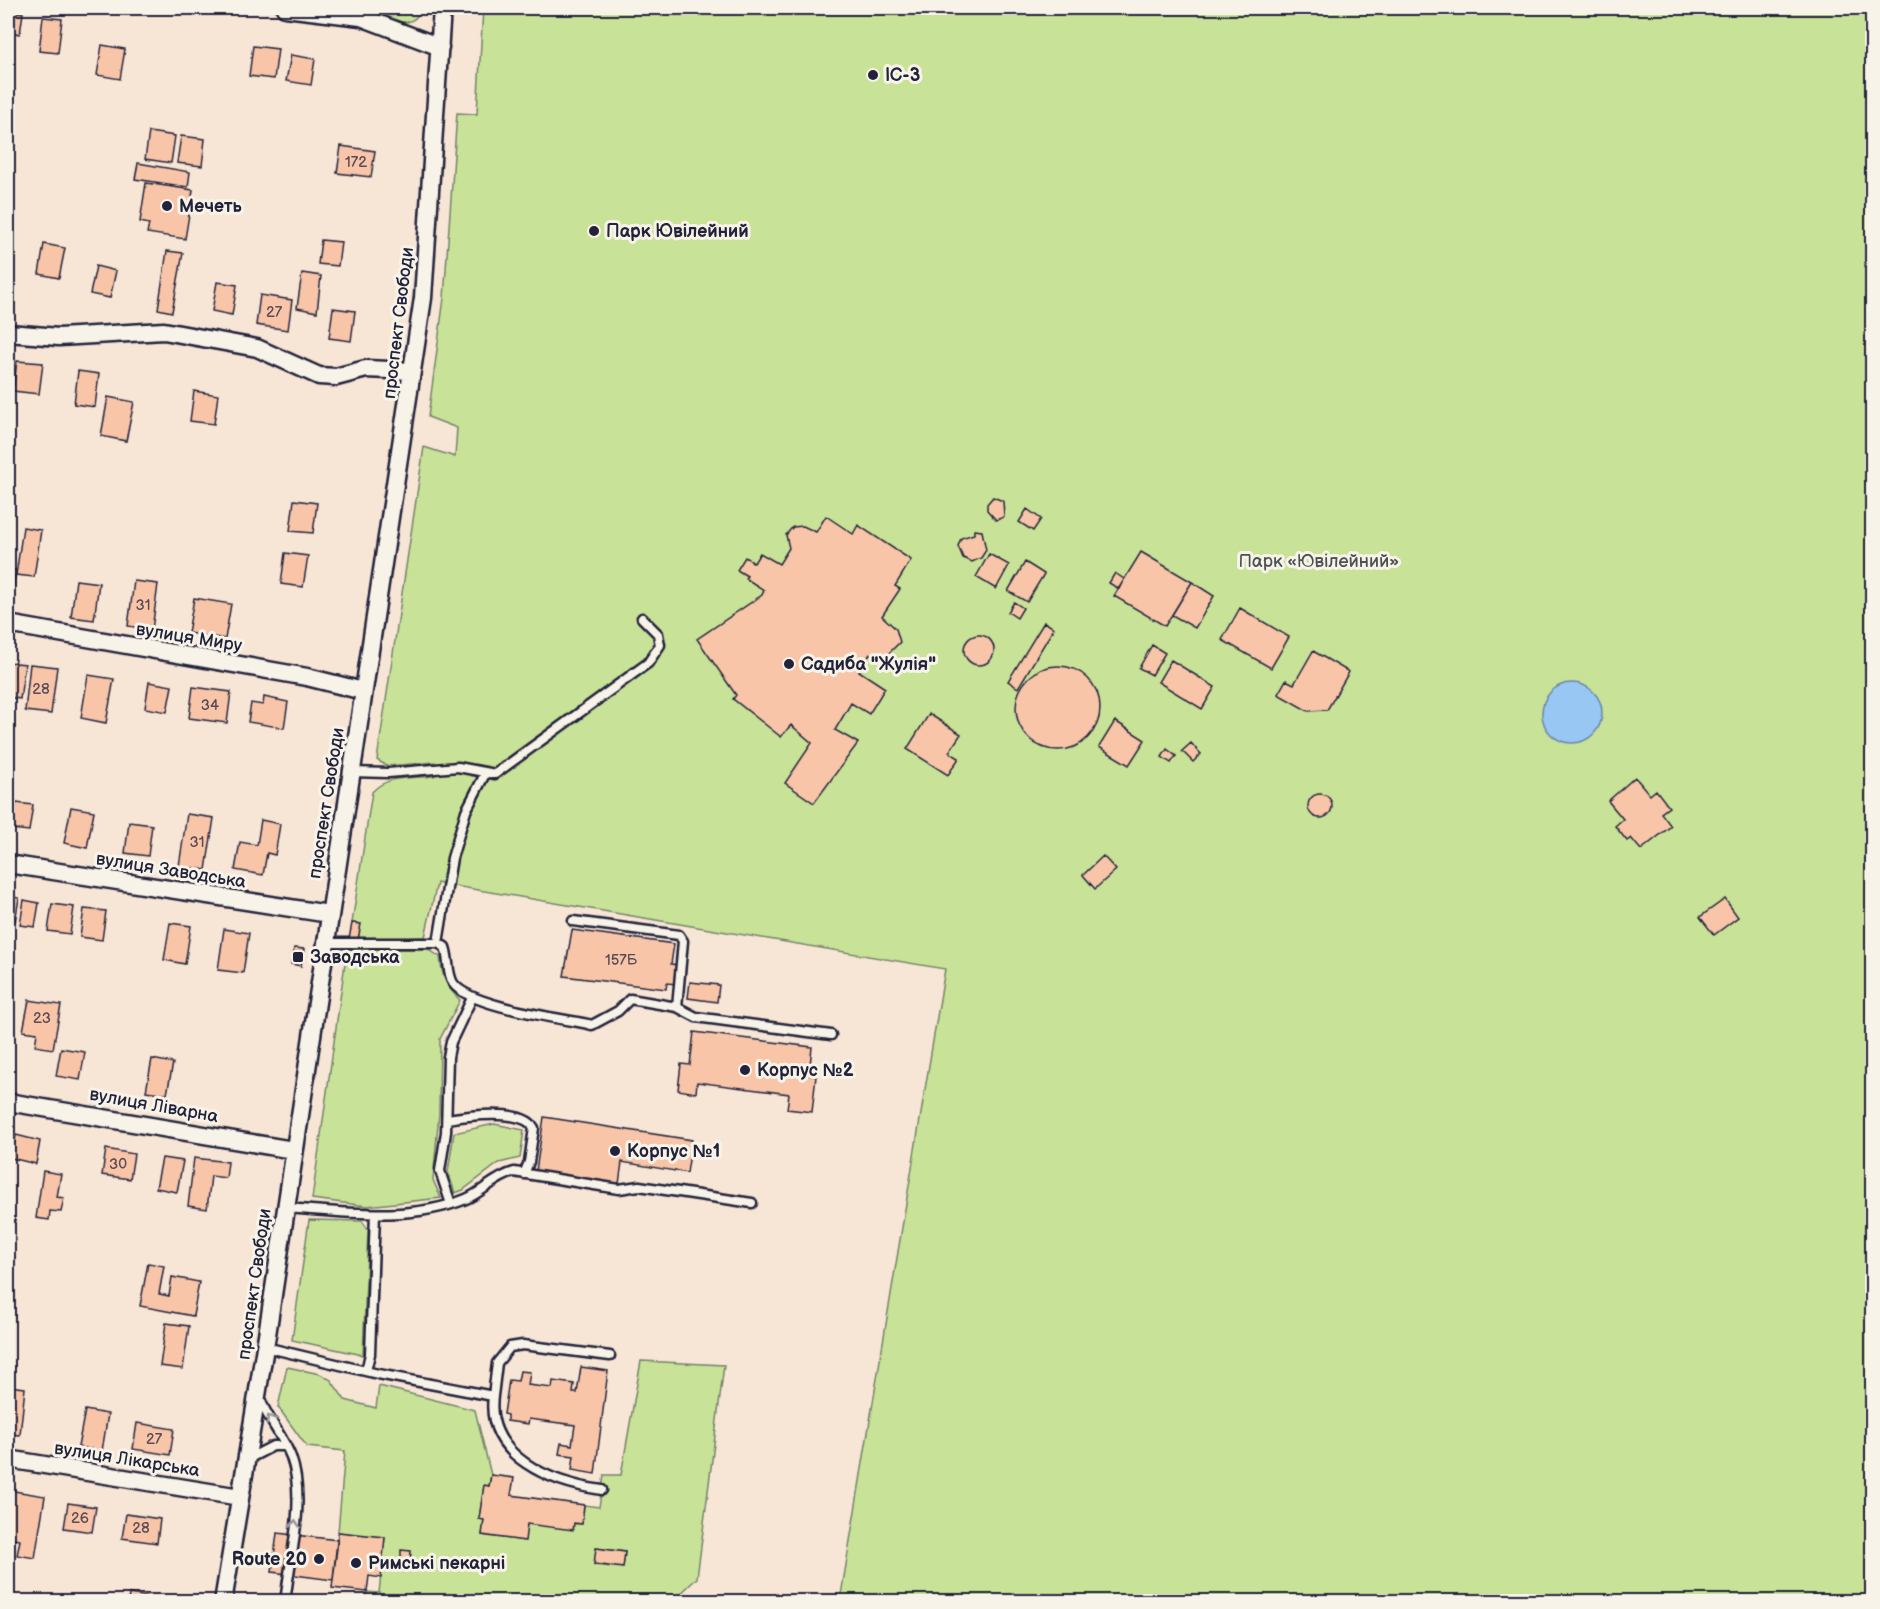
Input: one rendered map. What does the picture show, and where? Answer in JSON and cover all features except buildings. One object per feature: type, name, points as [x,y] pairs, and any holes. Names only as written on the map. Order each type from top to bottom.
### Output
[{"type":"street","points":[[285,8],[360,12],[440,46]]},
{"type":"street","name":"проспект Свободи","points":[[227,1598],[240,1497],[265,1347],[324,943],[423,298],[442,8]]},
{"type":"street","points":[[8,333],[59,337],[164,331],[257,348],[319,376],[336,377],[366,369],[412,371]]},
{"type":"street","name":"вулиця Миру","points":[[8,624],[308,677],[363,691]]},
{"type":"street","name":"вулиця Заводська","points":[[8,864],[329,914]]},
{"type":"street","name":"вулиця Ліварна","points":[[8,1101],[293,1150]]},
{"type":"street","name":"вулиця Лікарська","points":[[8,1459],[240,1497]]},
{"type":"lane","points":[[351,772],[388,773],[458,767],[485,774],[495,774],[648,663],[660,645],[658,634],[642,618]]},
{"type":"lane","points":[[438,943],[452,858],[466,811],[485,774]]},
{"type":"lane","points":[[573,921],[680,935],[683,941],[677,1007]]},
{"type":"lane","points":[[324,943],[438,943],[445,947],[452,982],[464,994],[472,998],[592,1025],[618,1011],[630,999],[677,1007],[696,1017],[831,1035]]},
{"type":"lane","points":[[451,1204],[440,1171],[447,1119],[448,1057],[451,1042],[472,998]]},
{"type":"lane","points":[[447,1119],[495,1115],[529,1123],[534,1128],[529,1162],[524,1174]]},
{"type":"lane","points":[[285,1208],[375,1214],[451,1204],[468,1199],[500,1176],[514,1172],[619,1189],[639,1186],[752,1203]]},
{"type":"lane","points":[[366,1371],[370,1354],[375,1214]]},
{"type":"lane","points":[[602,1490],[570,1486],[518,1457],[501,1441],[490,1413],[497,1363],[510,1347],[523,1345],[610,1356]]},
{"type":"lane","points":[[265,1347],[366,1371],[493,1395]]},
{"type":"lane","points":[[258,1391],[267,1414],[286,1446],[297,1483],[294,1535],[286,1595],[282,1602]]},
{"type":"lane","points":[[246,1462],[267,1448],[286,1446]]},
{"type":"green space","points":[[376,8],[421,8],[413,20],[400,22],[387,17]]},
{"type":"green space","name":"Парк «Ювілейний»","points":[[483,8],[1872,8],[1872,1601],[840,1601],[945,969],[437,883],[425,937],[358,940],[360,924],[352,923],[372,792],[385,782],[401,778],[434,776],[435,762],[387,766],[377,760],[424,447],[455,457],[457,428],[428,417],[444,298],[457,113],[477,114]]},
{"type":"green space","points":[[347,949],[428,949],[440,957],[445,981],[460,1000],[440,1039],[439,1113],[433,1180],[441,1198],[367,1206],[312,1199]]},
{"type":"green space","points":[[494,1124],[524,1130],[520,1158],[499,1163],[463,1190],[455,1193],[448,1172],[454,1133]]},
{"type":"green space","points":[[309,1220],[362,1221],[368,1229],[363,1355],[292,1340]]},
{"type":"green space","points":[[641,1361],[724,1365],[697,1578],[673,1601],[365,1601],[367,1592],[379,1593],[385,1538],[338,1532],[345,1451],[307,1447],[278,1407],[287,1367],[320,1374],[331,1380],[345,1400],[376,1408],[379,1386],[475,1410],[491,1475],[489,1486],[484,1486],[479,1519],[484,1520],[482,1535],[524,1541],[527,1524],[582,1524],[584,1505],[599,1507],[604,1475],[621,1475]],"holes":[[[597,1548],[625,1552],[623,1568],[594,1565]]]},
{"type":"water","points":[[1566,683],[1578,683],[1589,688],[1597,696],[1602,713],[1600,725],[1589,738],[1578,743],[1566,743],[1555,738],[1547,730],[1542,719],[1542,707],[1547,696],[1555,688]]},
{"type":"place","name":"ІС-3","points":[[873,75]]},
{"type":"place","name":"Мечеть","points":[[167,206]]},
{"type":"place","name":"Парк Ювілейний","points":[[594,231]]},
{"type":"place","name":"Садиба \"Жулія\"","points":[[789,664]]},
{"type":"place","name":"Заводська","points":[[298,957]]},
{"type":"place","name":"Корпус №2","points":[[745,1070]]},
{"type":"place","name":"Корпус №1","points":[[615,1151]]},
{"type":"place","name":"Route 20","points":[[319,1559]]},
{"type":"place","name":"Римські пекарні","points":[[356,1563]]}]
